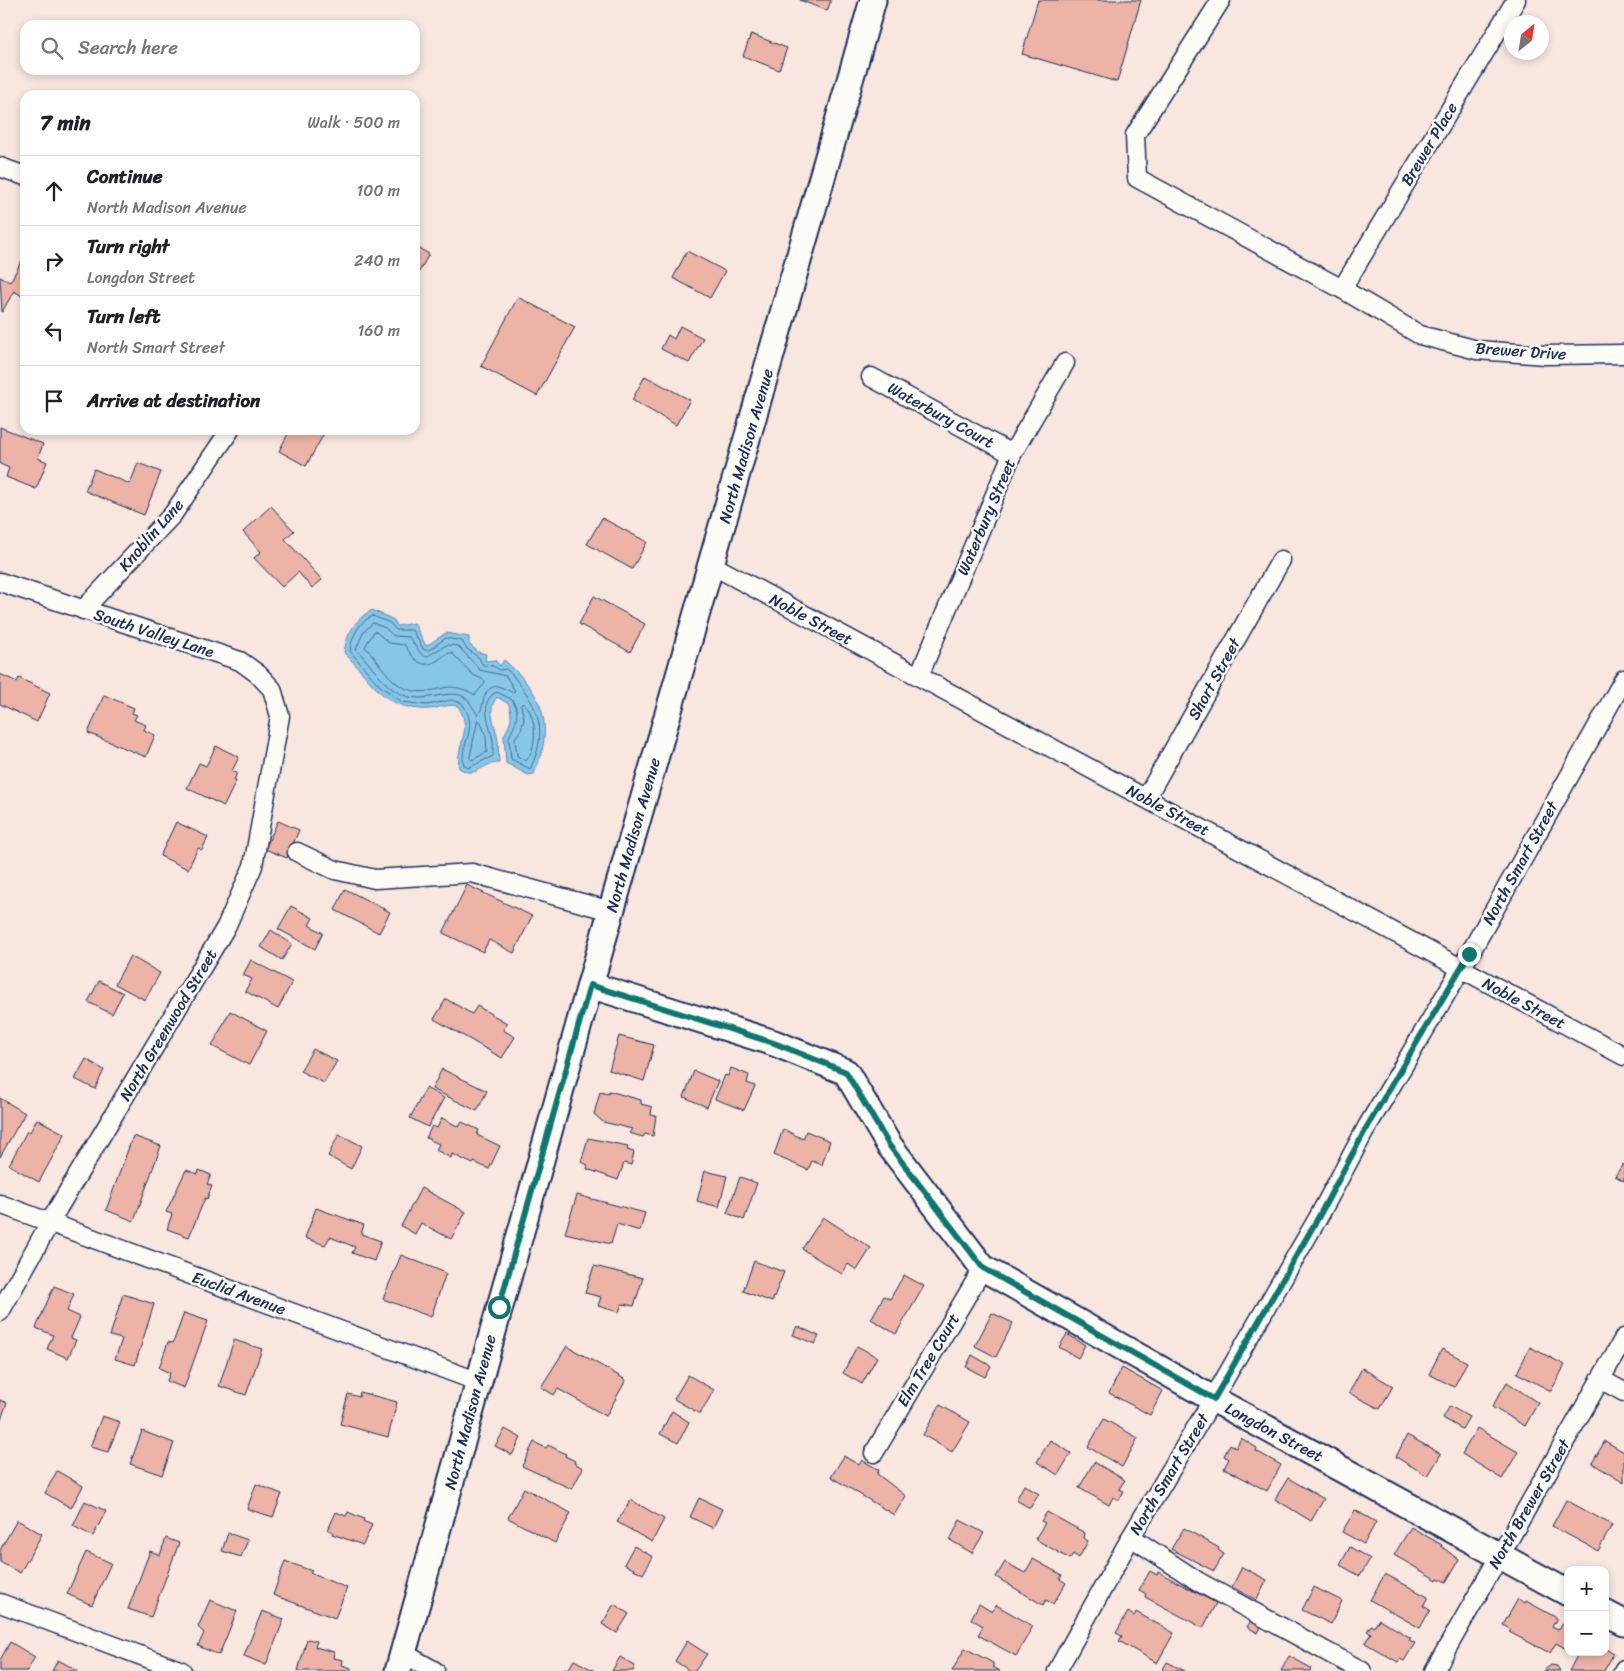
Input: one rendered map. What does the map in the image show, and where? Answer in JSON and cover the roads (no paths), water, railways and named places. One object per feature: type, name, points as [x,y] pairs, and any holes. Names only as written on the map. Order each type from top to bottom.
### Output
[{"type":"main road","name":"North Madison Avenue","points":[[401,1662],[611,911],[874,0]]},
{"type":"main road","name":"Longdon Street","points":[[590,985],[774,1043],[846,1072],[889,1145],[983,1268],[1214,1399],[1564,1591]]},
{"type":"main road","points":[[1609,1615],[1624,1624]]},
{"type":"street","name":"Brewer Drive","points":[[1221,0],[1135,136],[1137,178],[1342,289],[1420,335],[1477,350],[1546,355],[1624,354]]},
{"type":"street","name":"Brewer Place","points":[[1342,289],[1516,0]]},
{"type":"street","points":[[0,167],[20,174]]},
{"type":"street","name":"Waterbury Street","points":[[919,676],[1012,454],[1065,363]]},
{"type":"street","name":"Waterbury Court","points":[[871,377],[1012,454]]},
{"type":"street","name":"Knoblin Lane","points":[[83,610],[173,514],[227,435]]},
{"type":"street","name":"Short Street","points":[[1146,798],[1281,560]]},
{"type":"street","name":"Noble Street","points":[[712,564],[1624,1056]]},
{"type":"street","name":"South Valley Lane","points":[[0,582],[240,661],[258,674],[272,689],[280,716]]},
{"type":"street","name":"North Smart Street","points":[[1057,1671],[1131,1537],[1214,1399],[1318,1218],[1368,1125],[1461,969],[1624,679]]},
{"type":"street","name":"North Greenwood Street","points":[[0,1312],[50,1223],[226,927],[253,866],[280,716]]},
{"type":"street","points":[[297,852],[335,870],[375,879],[472,873],[611,911]]},
{"type":"street","name":"Euclid Avenue","points":[[0,1204],[479,1382]]},
{"type":"street","name":"Elm Tree Court","points":[[874,1453],[983,1268]]},
{"type":"street","name":"North Brewer Street","points":[[1434,1671],[1624,1338]]},
{"type":"street","points":[[1600,1379],[1624,1392]]},
{"type":"street","points":[[1131,1537],[1200,1582],[1362,1671]]},
{"type":"street","points":[[0,1603],[182,1671]]},
{"type":"street","points":[[401,1662],[435,1671]]},
{"type":"water","points":[[372,610],[394,620],[397,626],[414,623],[426,646],[446,633],[469,637],[469,644],[478,652],[486,654],[485,661],[495,660],[500,666],[504,660],[518,673],[537,698],[542,712],[544,741],[534,774],[528,775],[506,763],[504,736],[510,724],[511,714],[509,704],[497,697],[492,706],[492,711],[498,738],[499,763],[493,763],[470,772],[459,768],[458,760],[464,723],[458,706],[449,705],[430,709],[406,707],[385,697],[377,689],[344,653],[352,628]]}]
